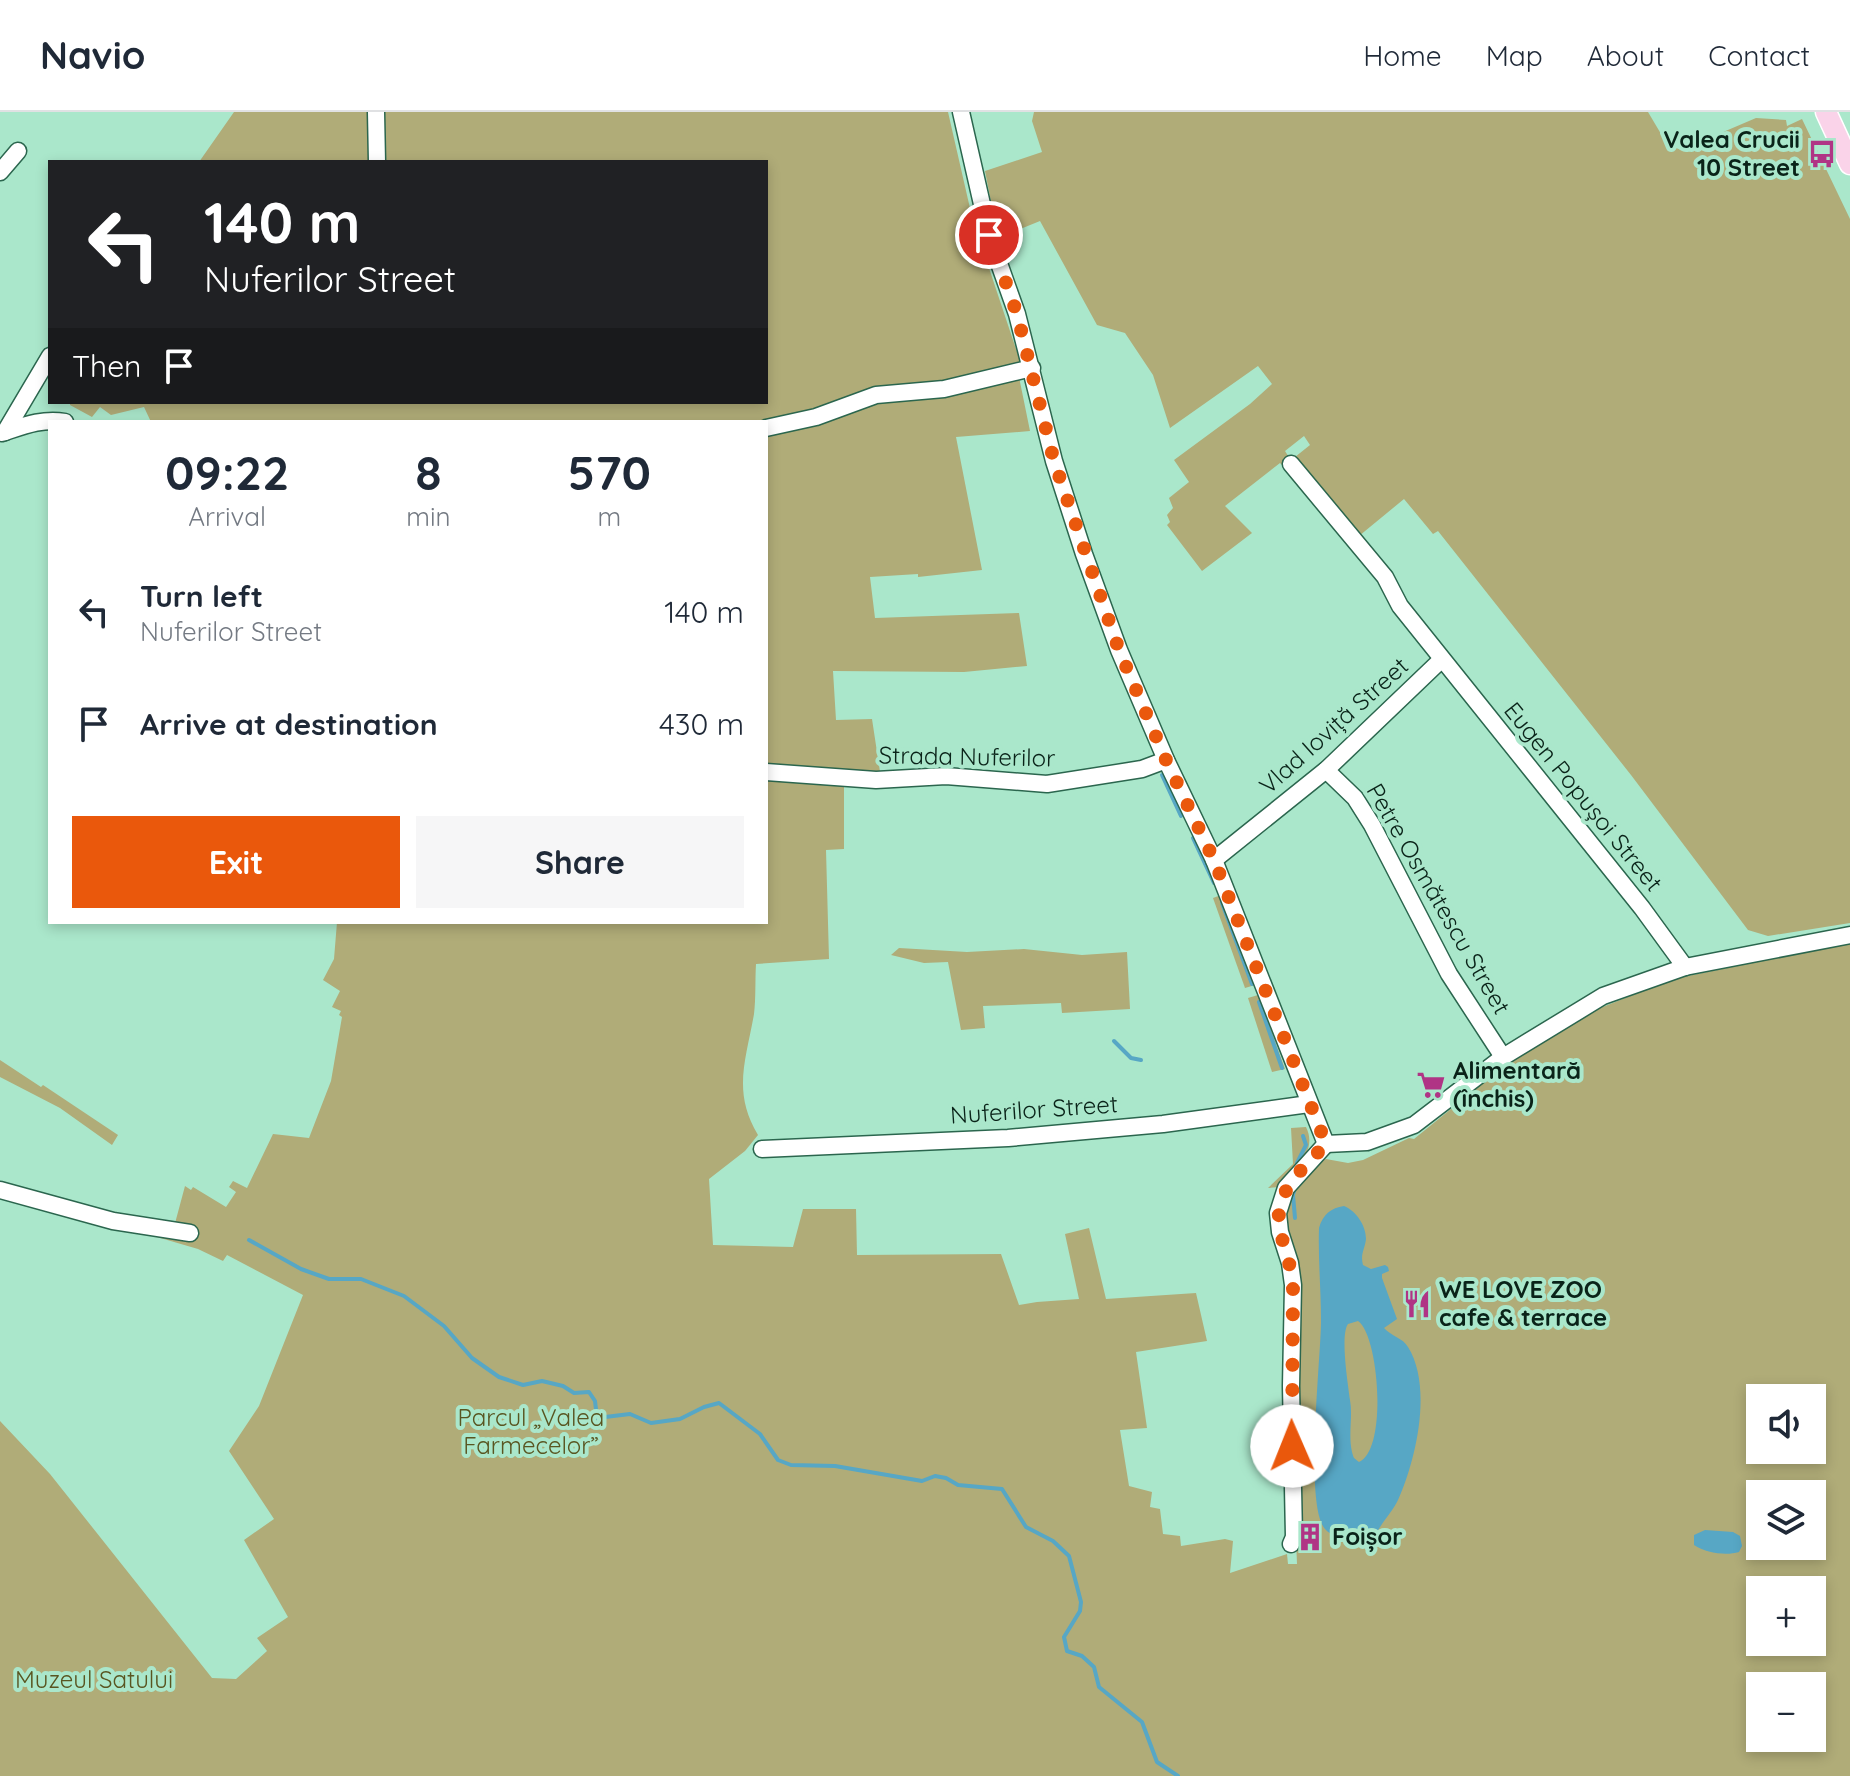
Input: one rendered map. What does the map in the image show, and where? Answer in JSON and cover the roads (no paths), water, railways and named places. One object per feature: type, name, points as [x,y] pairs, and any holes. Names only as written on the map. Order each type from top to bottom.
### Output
[{"type":"main road","points":[[1826,112],[1850,164]]},
{"type":"street","points":[[376,112],[377,160]]},
{"type":"street","points":[[961,112],[989,235],[1017,314],[1054,461],[1084,554],[1119,650],[1166,760],[1214,860],[1326,1144]]},
{"type":"street","points":[[0,172],[18,151]]},
{"type":"street","points":[[3,433],[48,359]]},
{"type":"street","points":[[768,428],[816,417],[876,395],[970,385],[1032,368]]},
{"type":"street","points":[[3,433],[48,421]]},
{"type":"street","name":"Vlad Ioviță Street","points":[[1214,860],[1326,770],[1441,660],[1400,606],[1385,577],[1291,464]]},
{"type":"street","name":"Eugen Popușoi Street","points":[[1441,660],[1642,908],[1685,967]]},
{"type":"street","name":"Strada Nuferilor","points":[[768,772],[876,780],[946,776],[1047,784],[1142,769],[1166,760]]},
{"type":"street","name":"Petre Osmătescu Street","points":[[1326,770],[1355,798],[1372,825],[1449,974],[1503,1057]]},
{"type":"street","points":[[1291,1544],[1294,1537],[1291,1386],[1293,1285],[1278,1213],[1286,1188],[1326,1144],[1367,1142],[1414,1125],[1503,1057],[1603,996],[1685,967],[1850,935]]},
{"type":"street","name":"Nuferilor Street","points":[[762,1149],[1008,1138],[1163,1124],[1309,1104]]},
{"type":"street","points":[[0,1190],[113,1221],[190,1233]]},
{"type":"water","points":[[1344,1206],[1360,1219],[1364,1229],[1363,1265],[1371,1269],[1388,1267],[1389,1271],[1382,1274],[1382,1278],[1397,1319],[1384,1328],[1408,1347],[1420,1382],[1421,1402],[1416,1445],[1396,1504],[1377,1532],[1350,1538],[1336,1536],[1325,1529],[1319,1515],[1315,1462],[1321,1321],[1319,1228],[1325,1215]],"holes":[[[1358,1321],[1365,1331],[1375,1369],[1377,1416],[1368,1453],[1359,1462],[1351,1445],[1345,1338],[1348,1324]]]},
{"type":"water","points":[[1705,1530],[1733,1532],[1740,1536],[1742,1546],[1739,1552],[1716,1553],[1694,1545],[1694,1535]]},
{"type":"waterway","points":[[1162,775],[1181,816]]},
{"type":"waterway","points":[[1193,838],[1214,883]]},
{"type":"waterway","points":[[1222,903],[1252,984]]},
{"type":"waterway","points":[[1259,1002],[1282,1068]]},
{"type":"waterway","points":[[1114,1041],[1131,1058],[1141,1060]]},
{"type":"waterway","points":[[1297,1163],[1306,1145],[1303,1136]]},
{"type":"waterway","points":[[1295,1188],[1295,1218]]},
{"type":"waterway","points":[[249,1240],[301,1269],[329,1279],[361,1279],[404,1296],[444,1326],[472,1358],[499,1377],[523,1385],[542,1381],[563,1386],[574,1393],[589,1392],[595,1401],[597,1418],[630,1414],[651,1423],[680,1419],[719,1403],[760,1434],[778,1460],[791,1465],[835,1466],[922,1481],[935,1476],[958,1485],[1002,1489],[1026,1527],[1053,1541],[1069,1556],[1081,1602],[1080,1611],[1064,1637],[1067,1651],[1082,1656],[1094,1667],[1099,1687],[1142,1722],[1157,1762],[1178,1776]]},
{"type":"place","name":"Valea Crucii 10 Street","points":[[1822,154]]},
{"type":"place","name":"Alimentară (închis)","points":[[1431,1085]]},
{"type":"place","name":"WE LOVE ZOO cafe & terrace","points":[[1417,1304]]},
{"type":"place","name":"Foișor","points":[[1310,1537]]},
{"type":"park label","name":"Parcul „Valea Farmecelor”","points":[[531,1432]]},
{"type":"park label","name":"Muzeul Satului","points":[[94,1680]]}]
